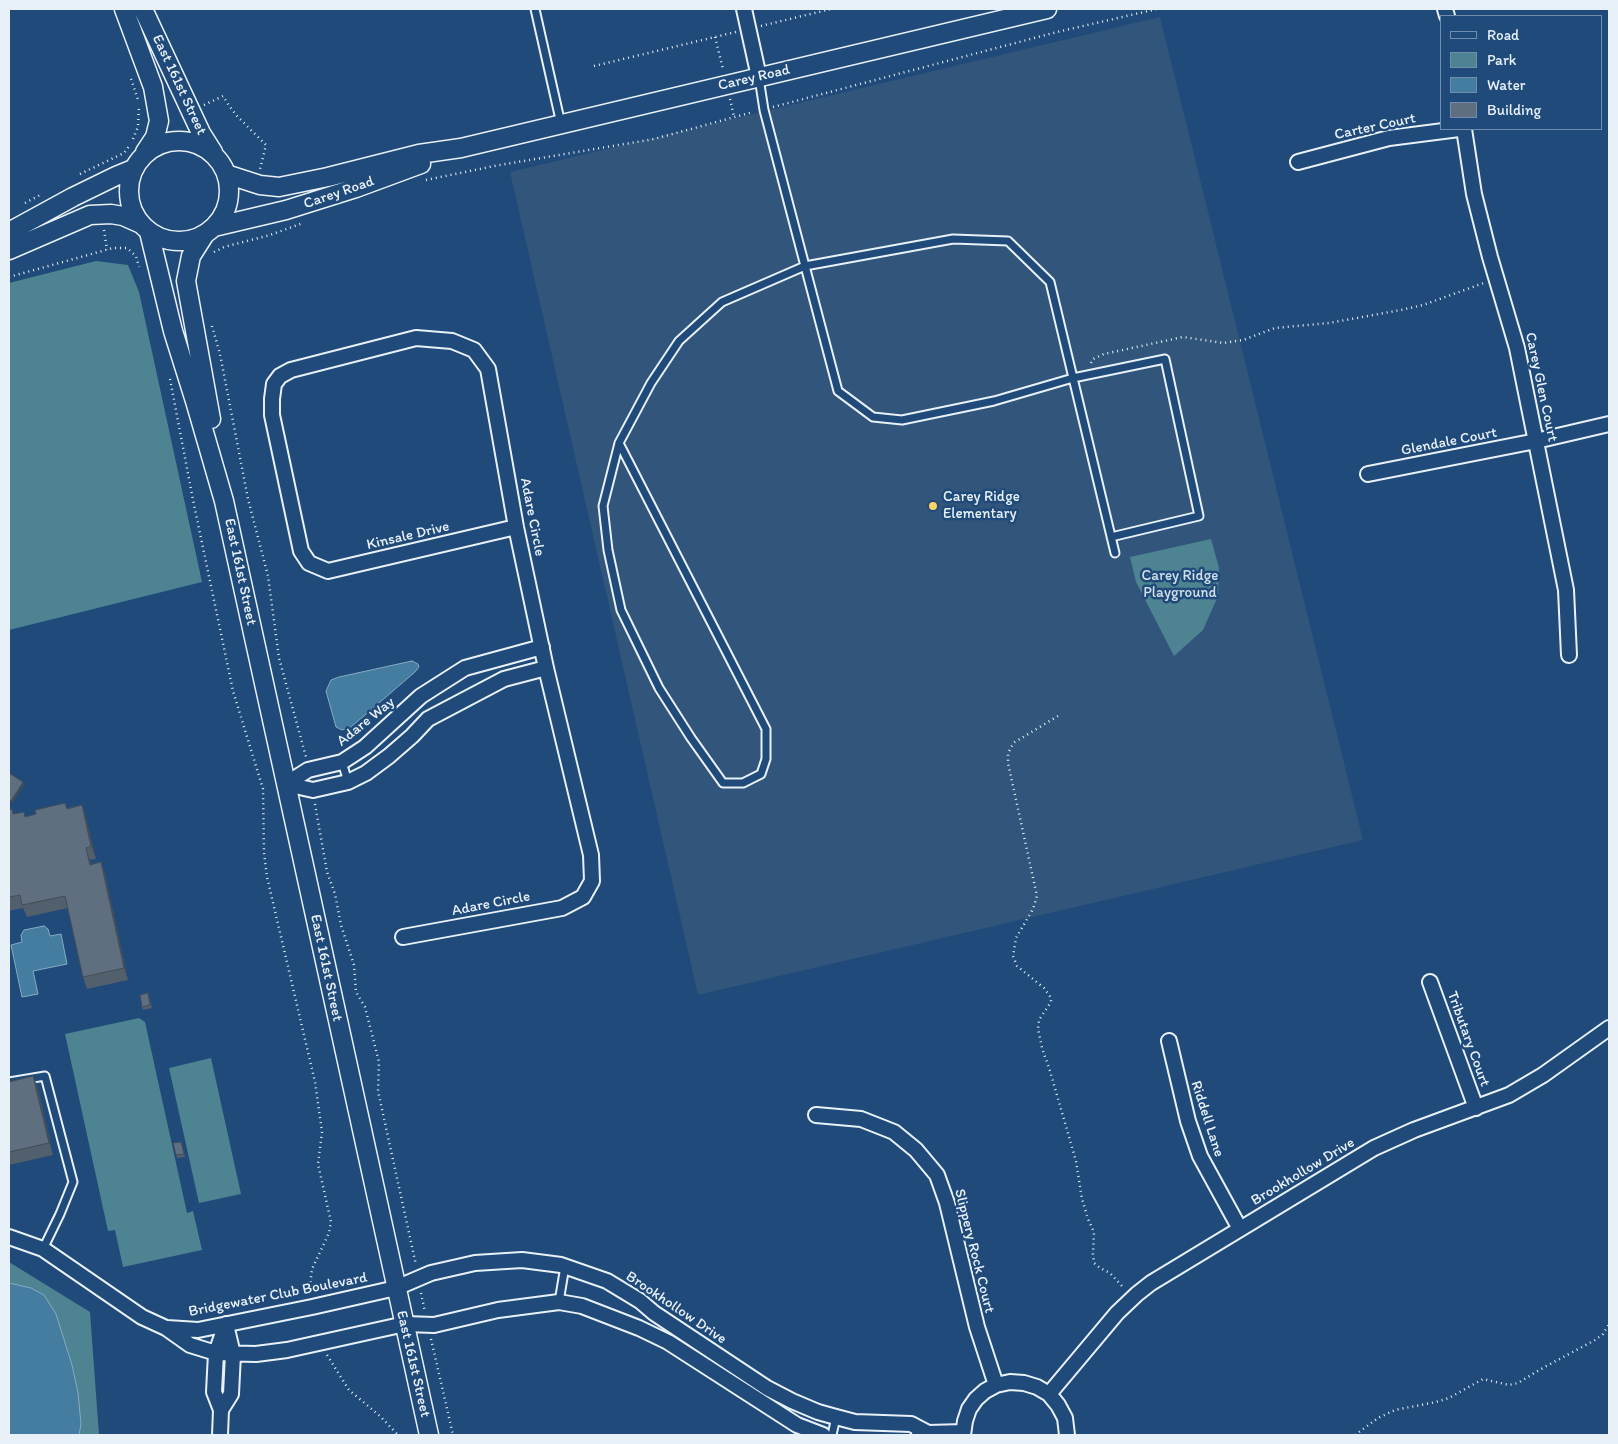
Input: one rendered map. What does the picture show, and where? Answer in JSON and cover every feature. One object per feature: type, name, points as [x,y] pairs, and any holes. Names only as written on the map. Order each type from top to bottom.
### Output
[{"type":"street","name":"East 161st Street","points":[[124,9],[153,86],[159,121],[155,137],[138,162]]},
{"type":"street","name":"East 161st Street","points":[[143,9],[200,133],[222,167]]},
{"type":"street","points":[[744,9],[759,77]]},
{"type":"street","name":"Carey Road","points":[[222,167],[260,185],[279,187],[328,177],[419,154],[461,148],[1047,9]]},
{"type":"street","name":"Carter Court","points":[[1298,162],[1389,138],[1451,130]]},
{"type":"street","name":"Carey Glen Court","points":[[1464,130],[1474,194],[1490,257],[1517,348],[1566,590],[1569,655]]},
{"type":"street","points":[[9,232],[116,176],[138,162],[156,145],[173,141],[190,142],[205,148],[222,167],[229,188],[228,202],[223,215],[210,230],[192,240],[162,239],[123,216],[111,214],[90,215],[9,250]]},
{"type":"street","name":"Carey Road","points":[[210,230],[286,210],[356,188],[461,148]]},
{"type":"street","points":[[138,162],[129,183],[129,198],[133,212],[145,228]]},
{"type":"street","name":"East 161st Street","points":[[145,228],[173,331],[224,500]]},
{"type":"street","name":"East 161st Street","points":[[210,230],[191,256],[186,281],[224,500],[429,1435]]},
{"type":"street","name":"Adare Circle","points":[[308,563],[301,552],[272,415],[274,384],[280,376],[291,370],[416,338],[452,341],[474,350],[488,369],[516,527],[546,668],[591,855],[592,881],[583,897],[562,908],[403,937]]},
{"type":"street","name":"Glendale Court","points":[[1368,474],[1536,441],[1609,424]]},
{"type":"street","name":"Kinsale Drive","points":[[308,563],[328,571],[516,527]]},
{"type":"street","name":"Adare Way","points":[[286,784],[308,770],[342,762],[365,747],[421,696],[465,668],[542,647]]},
{"type":"street","points":[[286,784],[313,790],[348,782],[366,773],[388,756],[412,736],[428,719],[504,679],[546,668]]},
{"type":"street","name":"Tributary Court","points":[[1430,982],[1476,1108]]},
{"type":"street","name":"Brookhollow Drive","points":[[1049,1394],[1117,1313],[1137,1294],[1166,1274],[1374,1148],[1414,1130],[1509,1095],[1609,1028]]},
{"type":"street","name":"Riddell Lane","points":[[1169,1041],[1188,1121],[1200,1156],[1240,1229]]},
{"type":"street","name":"Slippery Rock Court","points":[[816,1115],[861,1119],[894,1132],[916,1150],[936,1175],[947,1203],[977,1327],[996,1385]]},
{"type":"street","name":"Bridgewater Club Boulevard","points":[[9,1237],[43,1249],[142,1317],[166,1328],[190,1345],[216,1354],[256,1354],[404,1324]]},
{"type":"street","name":"Brookhollow Drive","points":[[396,1288],[431,1273],[475,1263],[522,1260],[565,1266],[607,1281],[767,1388],[809,1409],[855,1422],[911,1424],[923,1434],[963,1434],[965,1420],[970,1409],[976,1399],[985,1391],[996,1385],[1024,1382],[1049,1394],[1058,1405],[1065,1418],[1067,1435]]},
{"type":"street","name":"Bridgewater Club Boulevard","points":[[166,1328],[198,1330],[396,1288]]},
{"type":"street","points":[[404,1324],[434,1325],[498,1310],[559,1302],[582,1306],[639,1328],[668,1342],[796,1426],[823,1435]]},
{"type":"street","points":[[220,1435],[221,1410],[214,1392],[216,1354],[226,1324]]},
{"type":"street","points":[[221,1410],[231,1394],[233,1354],[226,1324]]},
{"type":"lane","points":[[535,9],[561,124]]},
{"type":"lane","points":[[759,77],[764,110],[838,391],[873,417],[902,420],[994,401],[1073,378],[1165,359],[1199,516],[1111,537]]},
{"type":"lane","points":[[619,443],[766,729],[766,759],[761,774],[743,783],[723,783],[659,688],[621,610],[608,550],[604,506],[619,443],[651,383],[679,342],[722,302],[806,266],[953,238],[1008,241],[1050,282],[1115,553]]},
{"type":"lane","points":[[342,762],[348,782]]},
{"type":"lane","points":[[9,1082],[45,1076],[73,1182],[43,1249]]},
{"type":"lane","points":[[559,1302],[565,1266]]},
{"type":"lane","points":[[668,1342],[674,1325]]},
{"type":"lane","points":[[761,1403],[767,1388]]},
{"type":"lane","points":[[832,1435],[836,1418]]},
{"type":"path","points":[[594,66],[831,9]]},
{"type":"path","points":[[422,181],[494,166],[654,139],[1057,32],[1158,9]]},
{"type":"path","points":[[73,178],[124,152],[131,144],[138,127],[139,114],[138,102],[129,72]]},
{"type":"path","points":[[201,106],[224,96],[237,116],[266,145],[260,172]]},
{"type":"path","points":[[25,203],[49,190]]},
{"type":"path","points":[[210,256],[214,251],[224,246],[270,235],[308,221]]},
{"type":"path","points":[[104,227],[107,250]]},
{"type":"path","points":[[9,277],[107,250],[126,248],[136,256],[142,275]]},
{"type":"path","points":[[1087,368],[1093,359],[1104,354],[1183,337],[1223,343],[1243,340],[1275,328],[1329,323],[1423,305],[1485,283]]},
{"type":"path","points":[[210,321],[220,354],[248,499],[268,576],[279,658],[305,750],[308,770]]},
{"type":"path","points":[[168,371],[193,500],[234,691],[263,789],[264,853],[267,877],[315,1082],[322,1132],[318,1164],[331,1222],[325,1242],[312,1269],[309,1292],[312,1307]]},
{"type":"path","points":[[1058,716],[1015,742],[1008,754],[1008,763],[1037,896],[1033,909],[1016,938],[1014,956],[1017,966],[1044,988],[1051,998],[1051,1002],[1039,1020],[1038,1029],[1076,1161],[1082,1199],[1094,1232],[1094,1263],[1110,1273],[1122,1286]]},
{"type":"path","points":[[313,790],[327,872],[335,894],[341,925],[354,965],[356,992],[365,1007],[378,1062],[378,1091],[427,1325],[453,1435]]},
{"type":"path","points":[[1355,1435],[1378,1418],[1395,1410],[1448,1398],[1483,1379],[1509,1386],[1518,1383],[1595,1340],[1603,1334],[1609,1324]]},
{"type":"path","points":[[319,1342],[349,1390],[380,1416],[398,1435]]},
{"type":"shaded area","name":"Carey Ridge Elementary","points":[[1160,17],[1363,840],[698,995],[510,172]]},
{"type":"green space","points":[[96,261],[128,265],[139,292],[202,582],[9,630],[9,283]]},
{"type":"green space","name":"Carey Ridge Playground","points":[[1211,539],[1219,568],[1218,596],[1203,630],[1174,656],[1136,582],[1130,557]]},
{"type":"green space","points":[[139,1018],[145,1022],[187,1213],[193,1211],[202,1250],[123,1267],[115,1230],[108,1231],[65,1034]]},
{"type":"green space","points":[[211,1058],[241,1194],[199,1203],[169,1068]]},
{"type":"green space","points":[[9,1262],[90,1312],[99,1435],[9,1435]]},
{"type":"water","points":[[412,661],[418,664],[419,667],[415,672],[351,727],[342,730],[336,727],[326,691],[331,680]]},
{"type":"water","points":[[44,926],[48,929],[50,936],[61,934],[67,964],[33,971],[38,994],[22,997],[11,945],[22,942],[21,935],[24,930]]},
{"type":"water","points":[[9,1283],[31,1288],[44,1295],[56,1314],[72,1365],[78,1393],[81,1424],[79,1435],[9,1435]]},
{"type":"building","points":[[9,773],[23,782],[11,801],[9,800]]},
{"type":"building","points":[[65,803],[67,809],[82,805],[91,846],[86,848],[90,865],[101,862],[124,968],[83,977],[65,896],[22,905],[20,895],[9,897],[9,810],[12,809],[13,814],[24,812],[25,817],[36,814],[35,810]]},
{"type":"building","points":[[148,993],[150,1005],[142,1007],[140,995]]},
{"type":"building","points":[[33,1076],[49,1143],[9,1152],[9,1082]]},
{"type":"building","points":[[181,1142],[184,1154],[176,1155],[173,1143]]},
{"type":"place","name":"Carey Ridge Elementary","points":[[933,506]]}]
